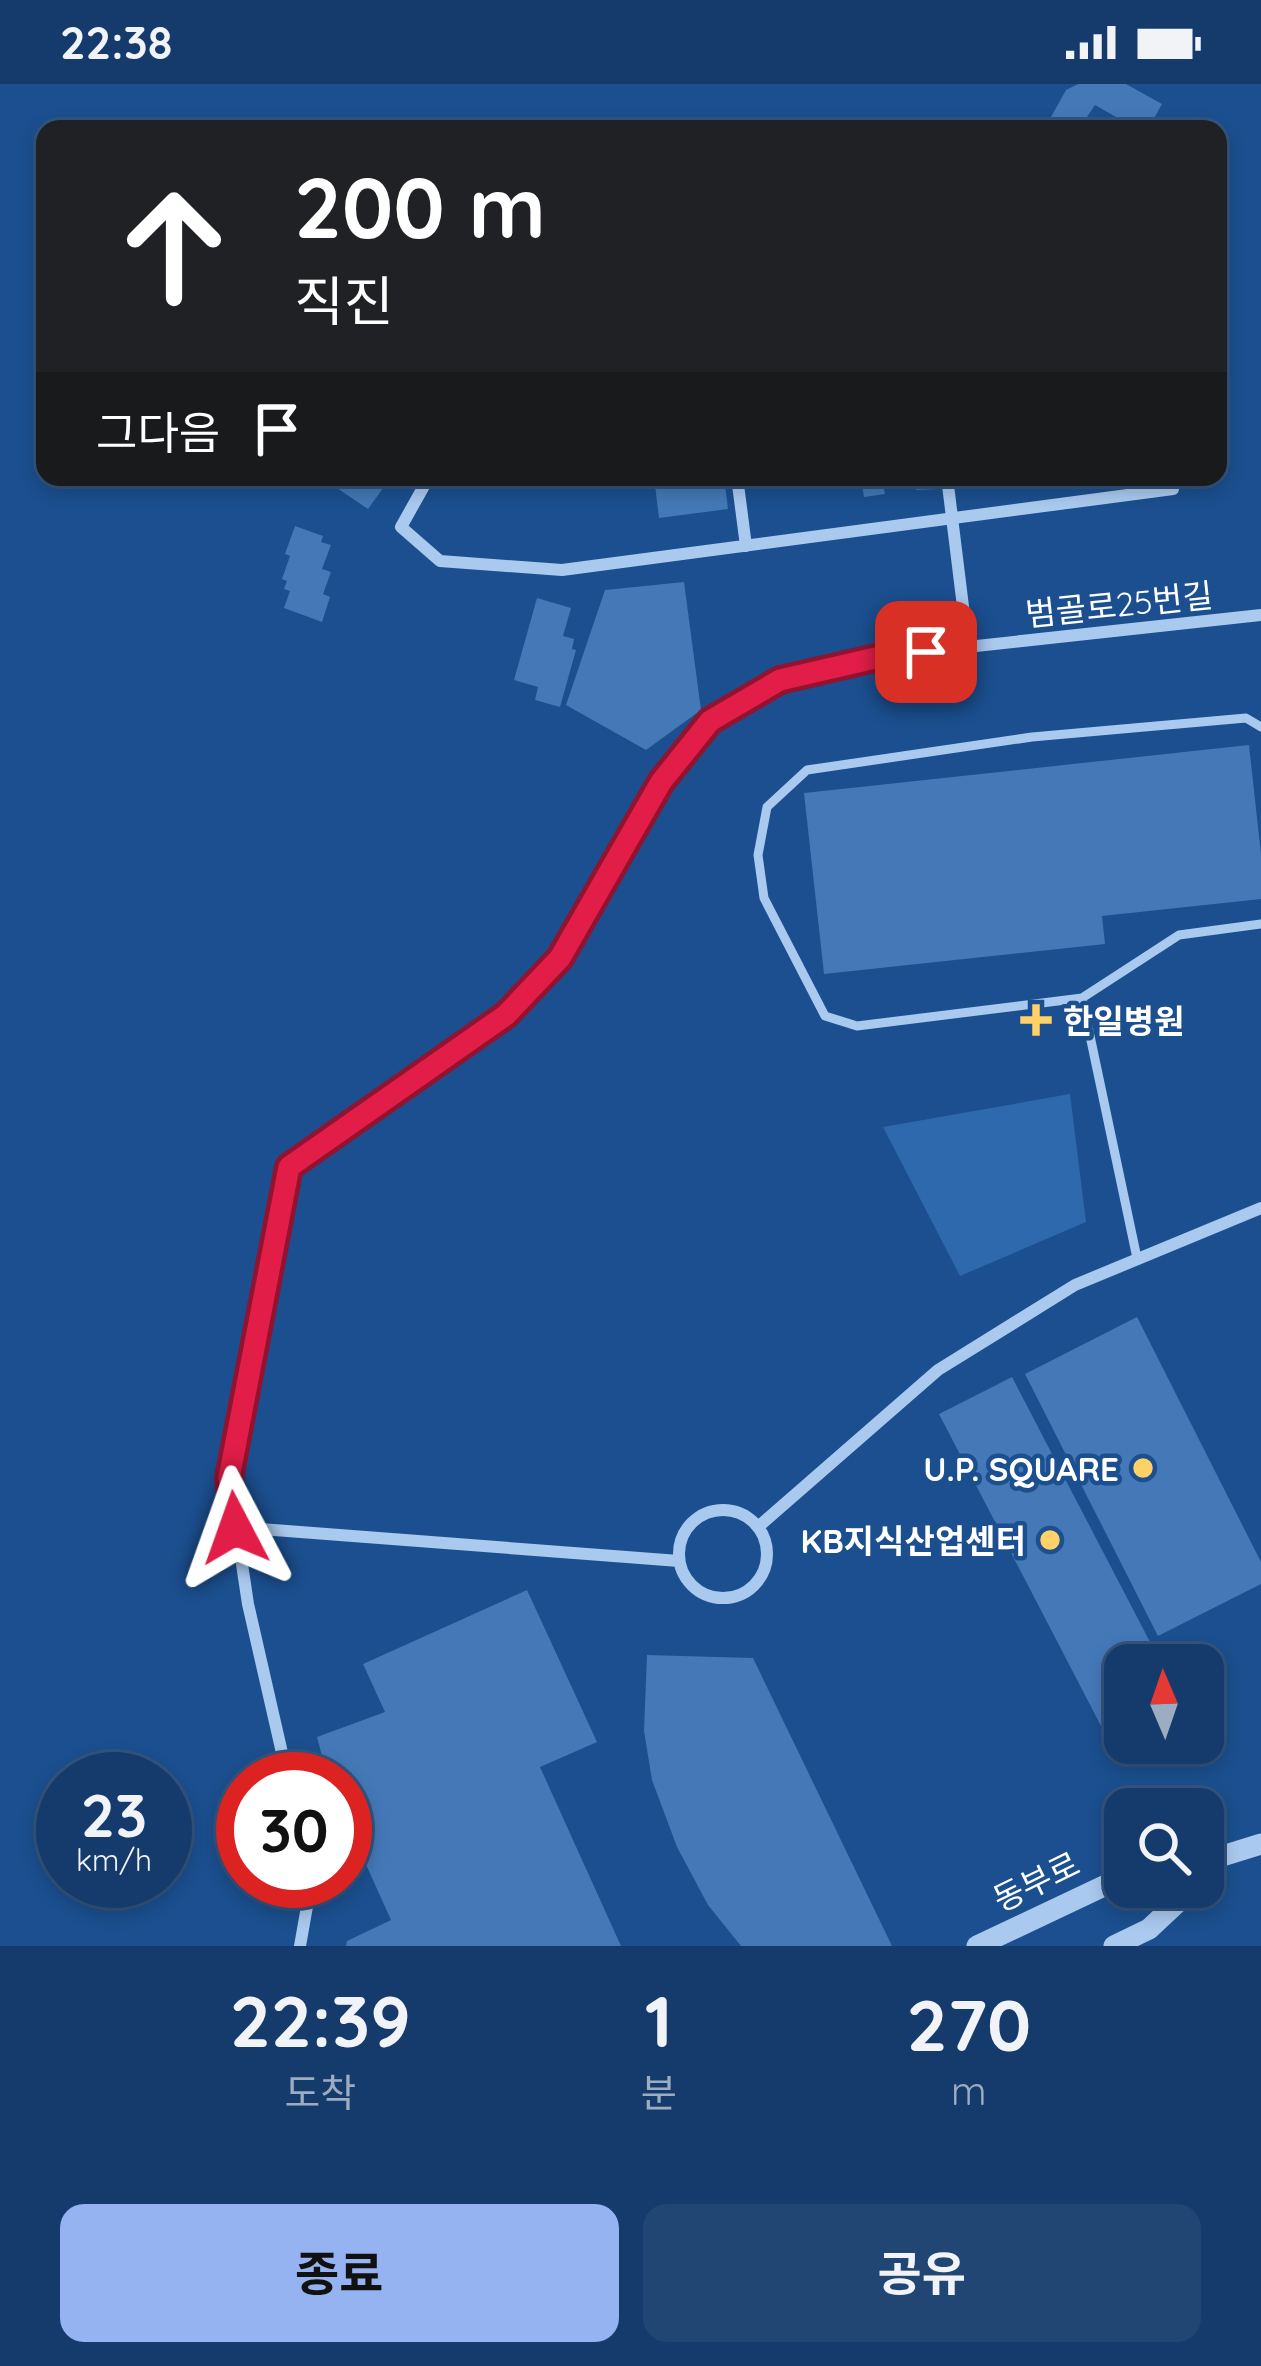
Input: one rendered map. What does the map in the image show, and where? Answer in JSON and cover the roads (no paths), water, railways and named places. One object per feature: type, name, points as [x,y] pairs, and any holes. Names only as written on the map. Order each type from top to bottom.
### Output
[{"type":"street","points":[[424,486],[401,527],[440,561],[562,570],[1173,490],[1173,486]]},
{"type":"street","points":[[738,486],[746,546]]},
{"type":"street","points":[[948,486],[968,647]]},
{"type":"street","name":"범골로25번길","points":[[282,1752],[235,1528],[229,1478],[289,1167],[506,1015],[560,958],[661,782],[710,721],[780,680],[884,656],[1261,615]]},
{"type":"street","points":[[758,1526],[938,1370],[1075,1285],[1261,1208]]},
{"type":"street","points":[[734,1510],[758,1526],[765,1540],[765,1568],[758,1582],[734,1597],[719,1598],[692,1587],[679,1562],[683,1533],[704,1513],[734,1510]]},
{"type":"street","points":[[235,1528],[679,1562]]},
{"type":"street","points":[[1224,1858],[1261,1844]]},
{"type":"street","points":[[1224,1860],[1227,1857]]},
{"type":"street","name":"동부로","points":[[977,1946],[1104,1886]]},
{"type":"street","points":[[300,1946],[307,1908]]},
{"type":"street","points":[[1114,1946],[1149,1929],[1172,1908]]},
{"type":"lane","points":[[1261,727],[1246,718],[1032,737],[807,770],[767,807],[758,855],[764,898],[825,1016],[857,1026],[1082,998],[1179,935],[1261,923]]},
{"type":"lane","points":[[1082,998],[1137,1258]]},
{"type":"place","name":"한일병원","points":[[1036,1020]]},
{"type":"place","name":"U.P. SQUARE","points":[[1143,1468]]},
{"type":"place","name":"KB지식산업센터","points":[[1050,1540]]}]
